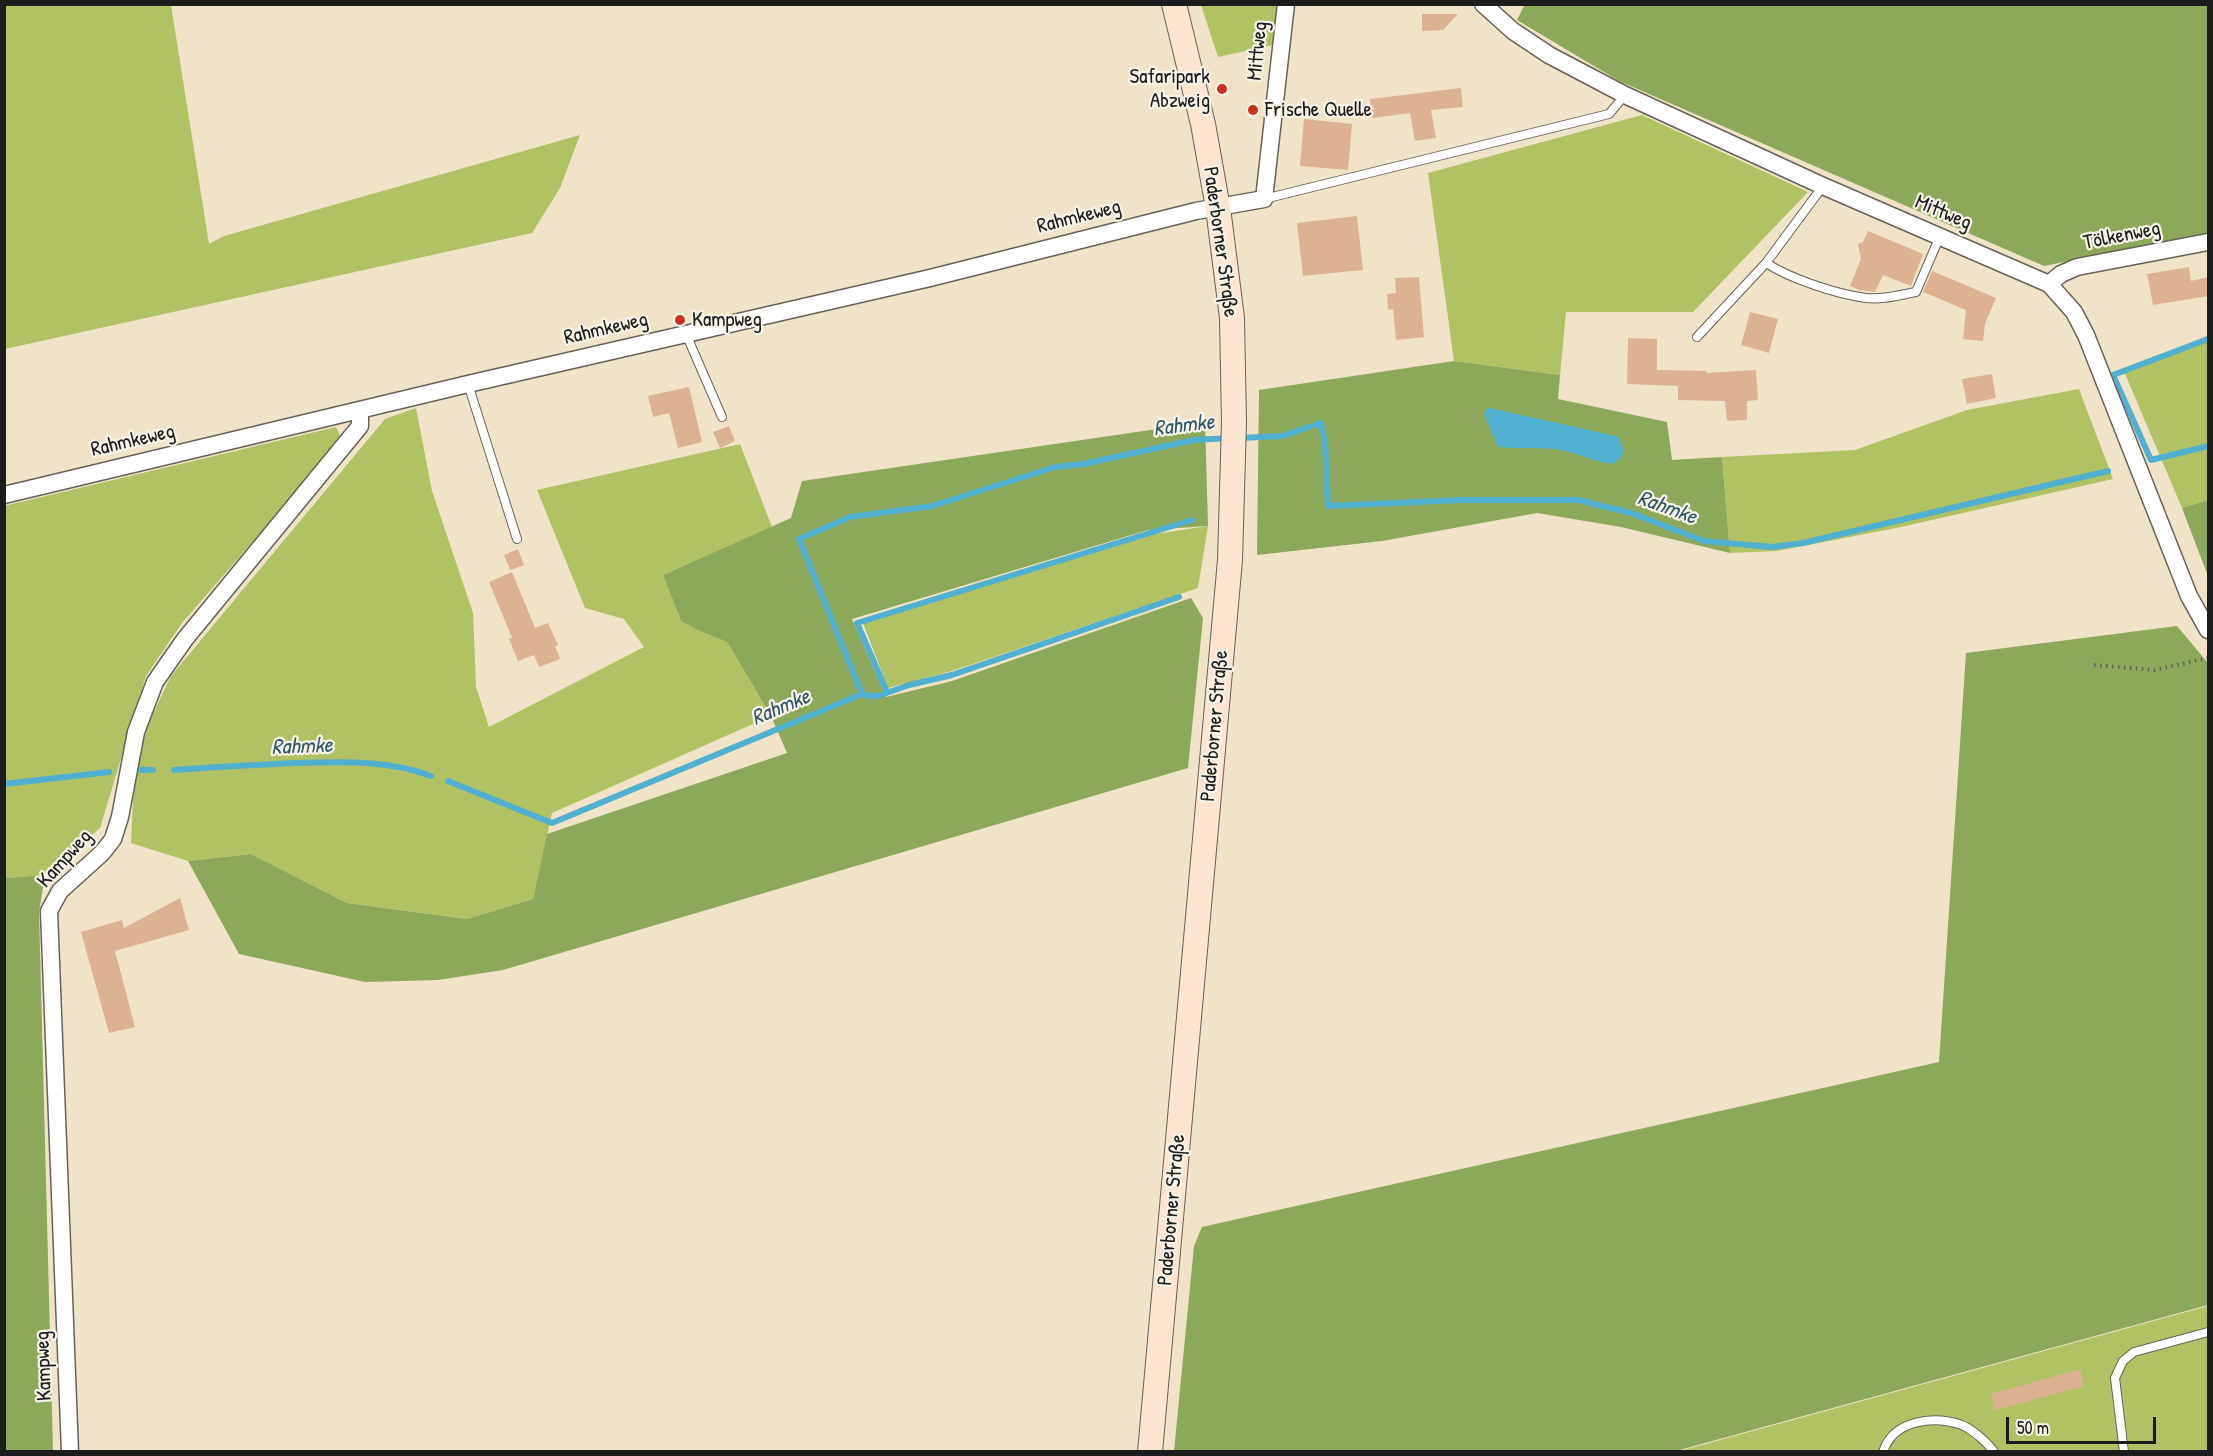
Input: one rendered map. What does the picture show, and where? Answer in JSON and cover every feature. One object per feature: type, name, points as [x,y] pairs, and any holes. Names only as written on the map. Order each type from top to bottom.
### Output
[{"type":"main road","name":"Paderborner Straße","points":[[1150,1452],[1230,560],[1234,422],[1232,318],[1218,208],[1198,103],[1174,4]]},
{"type":"street","name":"Mittweg","points":[[1264,199],[1286,4]]},
{"type":"street","name":"Mittweg","points":[[1483,4],[1513,31],[1549,55],[1625,95],[1823,186],[2049,284],[2074,312],[2086,335],[2189,596],[2208,630]]},
{"type":"street","points":[[1218,208],[1264,199]]},
{"type":"street","name":"Rahmkeweg","points":[[4,495],[468,384],[930,278],[1196,211],[1218,208]]},
{"type":"street","name":"Tölkenweg","points":[[2049,284],[2061,274],[2077,267],[2208,242]]},
{"type":"street","name":"Kampweg","points":[[70,1452],[49,911],[60,891],[102,853],[113,839],[120,817],[136,732],[155,682],[185,639],[360,426],[360,410]]},
{"type":"lane","points":[[1264,199],[1609,114],[1625,95]]},
{"type":"lane","points":[[1697,338],[1766,263],[1823,186]]},
{"type":"lane","points":[[1766,263],[1783,274],[1845,293],[1867,298],[1888,298],[1916,292],[1940,236]]},
{"type":"lane","points":[[686,334],[722,417]]},
{"type":"lane","points":[[468,384],[517,539]]},
{"type":"lane","points":[[2124,1452],[2115,1378],[2123,1361],[2134,1352],[2208,1332]]},
{"type":"lane","points":[[1883,1452],[1887,1440],[1899,1428],[1926,1421],[1945,1421],[1964,1426],[1989,1445],[1994,1452]]},
{"type":"path","points":[[2094,665],[2154,670],[2208,657]]},
{"type":"green space","points":[[1525,4],[2208,5],[2208,233],[2044,266],[1619,81],[1517,20]]},
{"type":"green space","points":[[4,5],[171,5],[209,244],[224,236],[580,135],[560,188],[532,233],[5,349]]},
{"type":"green space","points":[[1201,5],[1279,5],[1273,45],[1218,57]]},
{"type":"green space","points":[[1642,115],[1808,192],[1693,312],[1566,312],[1560,375],[1454,361],[1428,173]]},
{"type":"green space","points":[[2208,337],[2208,500],[2182,508],[2123,369]]},
{"type":"green space","points":[[1454,361],[1560,375],[1558,399],[1667,422],[1672,460],[1722,457],[1730,553],[1621,527],[1537,513],[1382,541],[1257,555],[1259,390]]},
{"type":"green space","points":[[2079,389],[2113,479],[1901,527],[1777,551],[1730,553],[1722,457],[1855,450],[1967,410]]},
{"type":"green space","points":[[416,408],[432,491],[473,613],[476,687],[489,727],[644,647],[624,619],[585,608],[537,490],[740,444],[772,527],[663,575],[681,621],[727,642],[771,716],[552,813],[533,899],[467,919],[347,903],[251,854],[188,861],[131,843],[134,776],[148,724],[171,676],[385,419]]},
{"type":"green space","points":[[1205,422],[1208,526],[1148,530],[852,619],[886,697],[952,681],[1191,598],[1203,618],[1188,768],[503,970],[438,980],[365,982],[239,954],[188,861],[251,854],[347,903],[467,919],[533,899],[547,834],[787,753],[771,716],[727,642],[681,621],[663,575],[791,518],[802,481]]},
{"type":"green space","points":[[336,427],[342,439],[182,623],[146,676],[100,828],[45,875],[5,878],[4,506]]},
{"type":"green space","points":[[2208,500],[2208,576],[2182,508]]},
{"type":"green space","points":[[1208,526],[1198,588],[952,671],[888,688],[863,623],[1155,534]]},
{"type":"green space","points":[[2177,626],[2208,663],[2208,1305],[1676,1451],[1174,1451],[1194,1246],[1202,1227],[1939,1062],[1966,653]]},
{"type":"green space","points":[[45,875],[39,912],[53,1451],[5,1451],[5,878]]},
{"type":"green space","points":[[2208,1306],[2208,1451],[1676,1452]]},
{"type":"water","points":[[1490,408],[1618,437],[1623,449],[1622,457],[1613,464],[1562,450],[1498,447],[1484,414]]},
{"type":"building","points":[[1422,14],[1458,14],[1443,30],[1422,31]]},
{"type":"building","points":[[1461,88],[1463,107],[1431,110],[1436,138],[1415,141],[1410,113],[1372,118],[1370,99]]},
{"type":"building","points":[[1304,119],[1352,124],[1348,170],[1300,166]]},
{"type":"building","points":[[1357,216],[1363,270],[1303,276],[1297,223]]},
{"type":"building","points":[[1868,231],[1923,254],[1911,286],[1883,275],[1875,292],[1850,286],[1861,259],[1858,244],[1863,242]]},
{"type":"building","points":[[2189,267],[2191,281],[2208,277],[2208,296],[2153,305],[2147,274]]},
{"type":"building","points":[[1932,271],[1996,298],[1985,324],[1983,341],[1963,339],[1966,310],[1923,292]]},
{"type":"building","points":[[1419,277],[1424,337],[1396,340],[1393,309],[1388,310],[1387,294],[1396,293],[1395,278]]},
{"type":"building","points":[[1750,312],[1778,319],[1769,353],[1741,345]]},
{"type":"building","points":[[1628,338],[1657,339],[1657,370],[1706,371],[1706,373],[1756,370],[1758,400],[1747,401],[1747,420],[1727,421],[1725,401],[1678,400],[1678,386],[1627,384]]},
{"type":"building","points":[[1992,374],[1996,398],[1967,404],[1962,379]]},
{"type":"building","points":[[689,387],[702,442],[678,448],[669,413],[653,417],[648,396]]},
{"type":"building","points":[[729,426],[735,441],[720,448],[713,432]]},
{"type":"building","points":[[518,549],[524,565],[510,570],[504,555]]},
{"type":"building","points":[[512,572],[535,628],[548,623],[558,645],[555,646],[560,659],[539,667],[534,655],[518,661],[509,639],[512,638],[489,582]]},
{"type":"building","points":[[180,898],[189,930],[115,951],[135,1027],[109,1033],[81,932],[122,920],[124,928]]},
{"type":"building","points":[[2080,1369],[2084,1386],[1995,1410],[1991,1394]]},
{"type":"waterway","points":[[2208,339],[2113,375],[2151,460],[2208,446]]},
{"type":"waterway","name":"Rahmke","points":[[1240,438],[1282,436],[1321,423],[1325,444],[1328,506],[1461,500],[1578,500],[1631,513],[1704,541],[1772,547],[1803,543],[2108,471]]},
{"type":"waterway","name":"Rahmke","points":[[448,781],[552,823],[862,694],[799,539],[850,517],[932,506],[1055,467],[1083,464],[1194,440],[1230,438]]},
{"type":"waterway","name":"Rahmke","points":[[887,692],[857,623],[1192,520]]},
{"type":"waterway","points":[[862,694],[878,696],[909,685],[952,675],[1179,597]]},
{"type":"waterway","name":"Rahmke","points":[[174,770],[346,762],[380,764],[431,776]]},
{"type":"waterway","name":"Rahmke","points":[[141,770],[153,770]]},
{"type":"waterway","name":"Rahmke","points":[[4,784],[109,772]]},
{"type":"place","name":"Safaripark Abzweig","points":[[1222,89]]},
{"type":"place","name":"Frische Quelle","points":[[1253,110]]},
{"type":"place","name":"Kampweg","points":[[680,320]]}]
